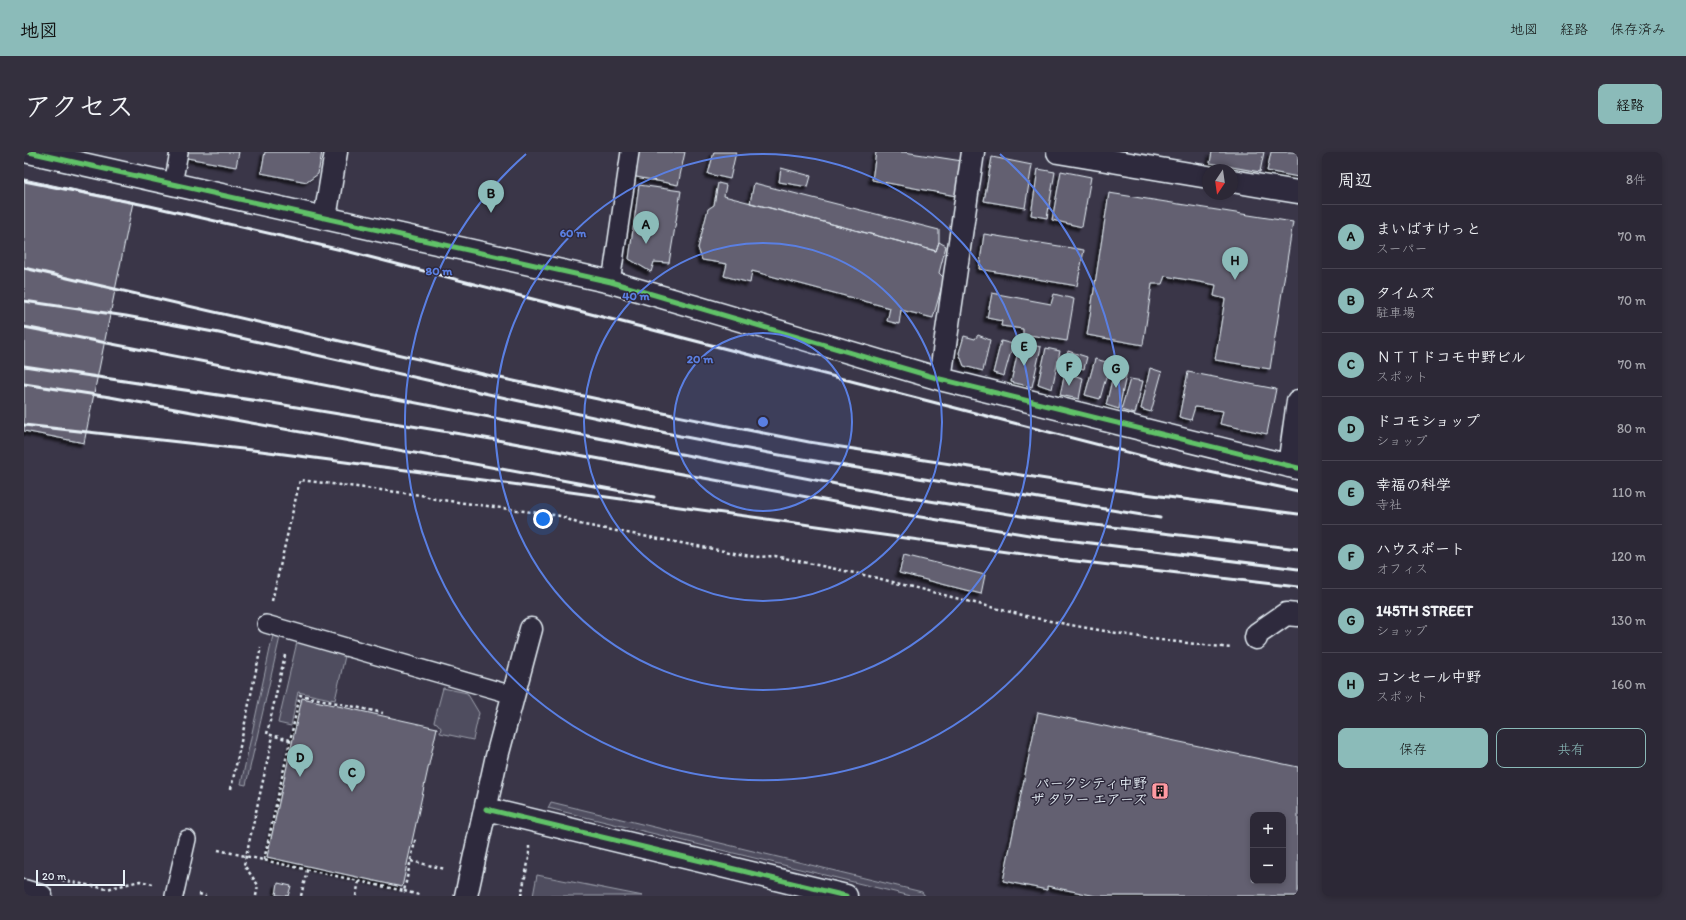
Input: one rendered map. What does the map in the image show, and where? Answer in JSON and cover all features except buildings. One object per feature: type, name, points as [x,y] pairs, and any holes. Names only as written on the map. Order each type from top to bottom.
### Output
[{"type":"street","points":[[29,152],[611,282],[940,379],[1293,467],[1298,401]]},
{"type":"street","points":[[325,218],[336,152]]},
{"type":"street","points":[[940,379],[973,152]]},
{"type":"street","points":[[1058,152],[1202,176]]},
{"type":"street","points":[[1238,182],[1298,192]]},
{"type":"street","points":[[1256,638],[1256,634],[1286,614],[1298,615]]},
{"type":"street","points":[[466,896],[496,760],[531,629]]},
{"type":"street","points":[[486,809],[846,896]]},
{"type":"street","points":[[24,891],[41,896]]},
{"type":"lane","points":[[173,184],[179,152]]},
{"type":"lane","points":[[611,282],[630,152]]},
{"type":"lane","points":[[266,624],[513,695]]},
{"type":"lane","points":[[175,892],[187,839]]},
{"type":"path","points":[[232,789],[266,624],[300,480],[421,495],[435,499],[561,516],[579,524],[756,557],[775,556],[873,577],[1030,616],[1122,634],[1191,644],[1254,650],[1256,638]]},
{"type":"path","points":[[290,630],[267,734],[290,740]]},
{"type":"path","points":[[264,860],[300,695],[383,713]]},
{"type":"path","points":[[256,896],[258,885],[244,864],[273,736]]},
{"type":"path","points":[[404,891],[416,837]]},
{"type":"path","points":[[521,896],[529,858],[529,843]]},
{"type":"path","points":[[218,850],[404,891],[419,896]]},
{"type":"path","points":[[411,861],[449,870]]},
{"type":"path","points":[[301,896],[307,870]]},
{"type":"path","points":[[62,880],[107,889],[140,881],[175,892],[206,896]]},
{"type":"path","points":[[356,896],[359,882]]},
{"type":"shaded area","points":[[273,635],[280,637],[246,785],[241,784]]},
{"type":"shaded area","points":[[297,642],[345,656],[335,700],[298,692],[291,726],[278,723]]},
{"type":"shaded area","points":[[443,688],[467,693],[479,713],[473,740],[440,733],[441,728],[434,722]]},
{"type":"shaded area","points":[[551,802],[922,892],[925,896],[911,896],[548,808]]},
{"type":"shaded area","points":[[537,875],[643,896],[533,896]]},
{"type":"railway","points":[[24,181],[150,206],[350,252],[1177,465],[1298,491]]},
{"type":"railway","points":[[24,268],[509,380],[682,417],[809,442],[1137,493],[1298,514]]},
{"type":"railway","points":[[24,301],[126,316],[219,333],[680,436],[785,456],[1160,518]]},
{"type":"railway","points":[[24,327],[893,495],[1027,517],[1298,549]]},
{"type":"railway","points":[[24,366],[272,403],[497,440],[878,510],[1035,536],[1298,569]]},
{"type":"railway","points":[[24,384],[110,397],[654,497]]},
{"type":"railway","points":[[24,425],[261,451],[1058,559],[1298,587]]},
{"type":"cycle path","points":[[29,152],[611,282],[940,379],[1298,468]]},
{"type":"cycle path","points":[[486,809],[846,896]]},
{"type":"place","name":"タイムズ","points":[[491,213]]},
{"type":"place","name":"まいばすけっと","points":[[646,244]]},
{"type":"place","name":"コンセール中野","points":[[1235,280]]},
{"type":"place","name":"幸福の科学","points":[[1024,366]]},
{"type":"place","name":"ハウスポート","points":[[1069,386]]},
{"type":"place","name":"145TH STREET","points":[[1116,388]]},
{"type":"place","name":"ドコモショップ","points":[[300,777]]},
{"type":"place","name":"パークシティ中野 ザ タワー エアーズ","points":[[1160,791]]},
{"type":"place","name":"ＮＴＴドコモ中野ビル","points":[[352,792]]}]
